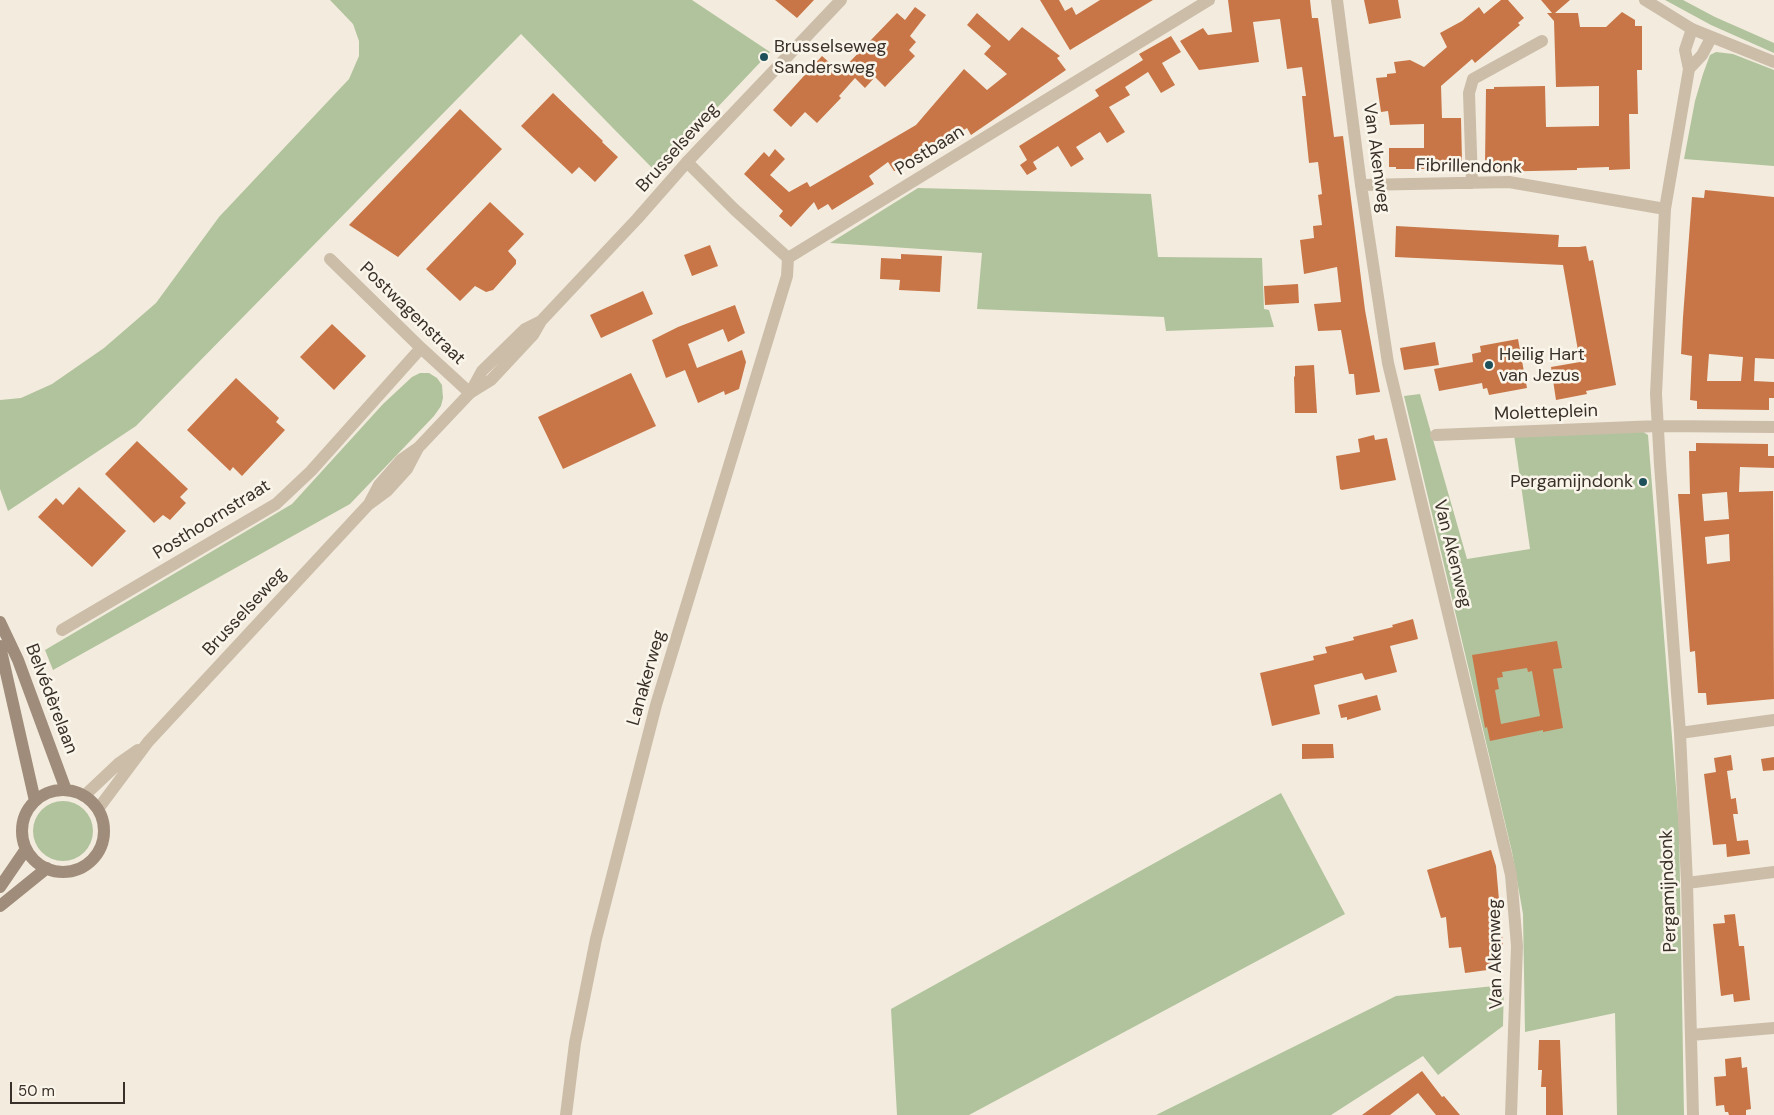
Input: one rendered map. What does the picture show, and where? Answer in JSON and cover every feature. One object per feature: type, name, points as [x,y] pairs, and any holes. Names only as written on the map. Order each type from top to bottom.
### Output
[{"type":"main road","name":"Belvédèrelaan","points":[[0,622],[18,660],[66,790]]},
{"type":"main road","name":"Belvédèrelaan","points":[[0,646],[35,801]]},
{"type":"main road","points":[[66,790],[84,796],[98,809],[103,823],[103,838],[98,852],[94,858],[82,867],[68,872],[54,871],[47,868],[35,860],[26,849],[22,836],[23,823],[27,811],[35,801],[50,792],[66,790]]},
{"type":"main road","points":[[0,887],[26,849]]},
{"type":"main road","points":[[0,906],[47,868]]},
{"type":"street","name":"Brusselseweg","points":[[98,809],[148,742],[368,505],[379,485],[401,460],[418,448],[470,393],[491,380],[533,335],[541,320],[630,226],[687,162],[841,0]]},
{"type":"street","name":"Postbaan","points":[[788,258],[1209,0]]},
{"type":"street","name":"Van Akenweg","points":[[1336,0],[1388,363],[1511,875],[1517,946],[1511,1115]]},
{"type":"street","points":[[1645,0],[1692,29],[1774,62]]},
{"type":"street","name":"Pergamijndonk","points":[[1692,29],[1685,50],[1689,68],[1665,209],[1656,394],[1680,733],[1688,883],[1693,1115]]},
{"type":"street","points":[[1689,68],[1702,55],[1711,38]]},
{"type":"street","points":[[1472,183],[1469,93],[1473,79],[1542,41]]},
{"type":"street","points":[[687,162],[734,209],[788,258]]},
{"type":"street","name":"Fibrillendonk","points":[[1361,185],[1509,182],[1665,209]]},
{"type":"street","name":"Lanakerweg","points":[[566,1115],[575,1044],[596,939],[656,705],[787,276],[788,258]]},
{"type":"street","name":"Postwagenstraat","points":[[330,259],[470,393]]},
{"type":"street","name":"Posthoornstraat","points":[[62,630],[276,504],[311,470],[421,348]]},
{"type":"street","name":"Moletteplein","points":[[1436,435],[1658,426],[1774,427]]},
{"type":"street","points":[[1680,733],[1774,720]]},
{"type":"street","name":"Brusselseweg","points":[[84,796],[118,764],[148,742]]},
{"type":"street","points":[[1688,883],[1774,872]]},
{"type":"street","points":[[1691,1035],[1774,1028]]},
{"type":"green space","points":[[330,0],[692,0],[770,52],[656,172],[521,34],[136,426],[8,511],[0,489],[0,400],[21,398],[52,384],[104,348],[156,303],[219,217],[349,79],[359,56],[359,41],[353,24]]},
{"type":"green space","points":[[1665,0],[1683,0],[1715,17],[1774,43],[1774,53],[1711,25]]},
{"type":"green space","points":[[1716,52],[1733,54],[1774,70],[1774,166],[1684,159],[1695,101],[1703,74],[1710,55]]},
{"type":"green space","points":[[918,188],[1151,194],[1158,257],[1262,258],[1264,309],[1269,310],[1274,327],[1166,331],[1164,317],[977,309],[982,253],[830,243]]},
{"type":"green space","points":[[420,373],[429,373],[437,378],[442,385],[443,398],[441,406],[434,416],[350,504],[53,670],[45,650],[292,504],[383,404],[412,377]]},
{"type":"green space","points":[[1420,394],[1467,559],[1530,549],[1514,435],[1640,430],[1648,435],[1679,825],[1684,1115],[1617,1115],[1615,1013],[1525,1032],[1523,914],[1512,852],[1404,396]]},
{"type":"green space","points":[[1281,793],[1345,914],[969,1115],[897,1115],[891,1009]]},
{"type":"green space","points":[[57,801],[69,801],[80,806],[88,814],[93,825],[91,843],[80,856],[69,861],[57,861],[46,856],[38,848],[33,837],[33,825],[38,814],[46,806]]},
{"type":"green space","points":[[1504,985],[1503,1026],[1438,1075],[1423,1056],[1331,1115],[1156,1115],[1396,996]]},
{"type":"building","points":[[775,0],[814,0],[797,18]]},
{"type":"building","points":[[1040,0],[1059,0],[1065,11],[1072,7],[1076,15],[1100,0],[1153,0],[1070,50]]},
{"type":"building","points":[[1228,0],[1310,0],[1312,18],[1318,18],[1334,137],[1343,136],[1365,310],[1380,392],[1356,395],[1354,374],[1349,374],[1341,330],[1318,331],[1314,304],[1341,302],[1337,267],[1304,274],[1300,240],[1314,238],[1313,226],[1322,225],[1318,195],[1322,194],[1318,162],[1309,163],[1302,96],[1306,96],[1302,67],[1287,69],[1280,19],[1253,22],[1259,62],[1199,70],[1180,41],[1203,28],[1208,35],[1232,32]]},
{"type":"building","points":[[1364,0],[1398,0],[1401,18],[1369,24]]},
{"type":"building","points":[[1501,0],[1508,0],[1524,18],[1518,23],[1520,25],[1475,63],[1472,59],[1441,86],[1442,118],[1461,118],[1462,161],[1426,164],[1426,169],[1396,169],[1396,167],[1389,167],[1389,148],[1424,148],[1424,124],[1390,125],[1388,111],[1381,112],[1376,78],[1387,77],[1387,74],[1396,73],[1394,62],[1410,60],[1424,67],[1447,47],[1440,33],[1462,21],[1479,7],[1484,14]]},
{"type":"building","points":[[1541,0],[1570,0],[1555,13],[1578,13],[1580,27],[1606,27],[1622,12],[1635,20],[1635,26],[1642,26],[1642,70],[1637,70],[1638,114],[1629,114],[1630,169],[1609,170],[1609,167],[1577,168],[1577,170],[1487,172],[1487,164],[1485,164],[1486,89],[1494,89],[1494,87],[1545,86],[1546,127],[1599,126],[1599,86],[1556,87],[1554,21],[1547,13],[1552,13]]},
{"type":"building","points":[[915,7],[926,15],[910,36],[916,42],[909,50],[915,56],[885,87],[875,77],[865,88],[855,78],[839,96],[841,98],[817,123],[805,112],[791,127],[773,110],[822,56],[840,72],[897,13],[905,20]]},
{"type":"building","points":[[977,13],[1009,41],[1022,27],[1060,56],[1057,58],[1066,70],[971,135],[967,128],[896,171],[888,162],[869,176],[874,184],[832,210],[828,204],[818,210],[814,202],[791,227],[779,216],[783,211],[744,174],[764,152],[769,157],[775,149],[785,159],[770,175],[789,192],[807,182],[810,187],[916,125],[964,69],[987,90],[1007,74],[984,54],[991,46],[967,25]]},
{"type":"building","points":[[1171,36],[1181,52],[1162,63],[1175,85],[1161,93],[1148,72],[1125,87],[1130,95],[1109,107],[1125,132],[1107,143],[1100,132],[1076,147],[1084,159],[1071,167],[1058,146],[1033,162],[1037,169],[1027,175],[1020,165],[1027,160],[1019,146],[1099,96],[1095,90],[1143,60],[1139,54]]},
{"type":"building","points":[[553,93],[618,157],[595,182],[579,167],[572,174],[521,126]]},
{"type":"building","points":[[460,109],[502,149],[398,257],[349,225]]},
{"type":"building","points":[[1705,190],[1774,197],[1774,359],[1755,358],[1754,381],[1774,382],[1774,398],[1769,398],[1769,410],[1697,409],[1697,401],[1690,400],[1692,356],[1681,354],[1683,317],[1692,197],[1704,198]],"holes":[[[1709,354],[1743,357],[1741,381],[1707,381]]]},
{"type":"building","points":[[490,202],[524,234],[508,251],[516,260],[516,264],[493,290],[486,292],[475,286],[460,301],[426,269]]},
{"type":"building","points":[[1396,226],[1559,235],[1558,247],[1586,246],[1589,261],[1593,260],[1616,385],[1586,391],[1587,394],[1556,400],[1551,367],[1580,362],[1563,265],[1395,257]]},
{"type":"building","points":[[710,245],[718,266],[692,276],[684,255]]},
{"type":"building","points":[[901,254],[942,256],[940,292],[899,290],[900,280],[880,279],[881,258],[901,259]]},
{"type":"building","points":[[1298,284],[1299,303],[1265,305],[1264,286]]},
{"type":"building","points":[[643,291],[653,314],[601,338],[590,315]]},
{"type":"building","points":[[735,305],[745,333],[728,342],[723,329],[688,344],[697,368],[742,350],[746,362],[739,389],[725,395],[724,391],[698,403],[685,370],[666,378],[652,340],[678,327]]},
{"type":"building","points":[[332,324],[366,356],[334,390],[300,357]]},
{"type":"building","name":"Heilig Hart van Jezus","points":[[1518,339],[1527,388],[1489,395],[1487,388],[1483,389],[1482,383],[1439,391],[1434,369],[1473,362],[1472,354],[1481,352],[1480,346]]},
{"type":"building","points":[[1435,342],[1439,365],[1404,370],[1400,348]]},
{"type":"building","points":[[1314,365],[1317,413],[1295,413],[1295,366]]},
{"type":"building","points":[[631,373],[656,426],[563,469],[538,417]]},
{"type":"building","points":[[236,378],[279,418],[276,422],[285,430],[242,476],[233,467],[230,471],[187,430]]},
{"type":"building","points":[[1374,435],[1375,440],[1387,438],[1396,480],[1340,489],[1336,456],[1360,452],[1358,439]]},
{"type":"building","points":[[137,441],[188,489],[180,497],[186,503],[170,520],[163,515],[154,523],[105,474]]},
{"type":"building","points":[[1696,443],[1768,444],[1768,456],[1774,456],[1774,468],[1740,467],[1739,492],[1773,491],[1774,699],[1707,705],[1706,693],[1698,693],[1695,651],[1690,652],[1678,494],[1690,494],[1689,451],[1696,451]],"holes":[[[1727,492],[1729,519],[1704,521],[1702,494]],[[1729,534],[1730,561],[1707,564],[1705,537]]]},
{"type":"building","points":[[79,487],[126,531],[92,567],[38,517],[56,498],[63,505]]},
{"type":"building","points":[[1413,619],[1418,639],[1390,646],[1397,672],[1365,680],[1362,673],[1314,685],[1320,714],[1272,726],[1260,673],[1314,660],[1313,656],[1327,653],[1325,647],[1354,640],[1353,637],[1393,627],[1392,625]]},
{"type":"building","points":[[1557,641],[1562,668],[1553,669],[1563,728],[1543,732],[1543,730],[1490,741],[1487,727],[1485,728],[1472,655]],"holes":[[[1527,668],[1528,672],[1532,671],[1540,716],[1501,724],[1495,690],[1499,689],[1497,678],[1503,677],[1502,672]]]},
{"type":"building","points":[[1377,695],[1381,710],[1347,720],[1347,717],[1341,718],[1338,705]]},
{"type":"building","points":[[1302,744],[1333,744],[1334,758],[1302,759]]},
{"type":"building","points":[[1731,755],[1733,770],[1727,771],[1731,799],[1736,798],[1738,814],[1733,814],[1737,841],[1748,840],[1750,854],[1727,857],[1726,844],[1713,845],[1704,774],[1716,772],[1714,758]]},
{"type":"building","points":[[1774,757],[1774,770],[1763,771],[1761,759]]},
{"type":"building","points":[[1491,850],[1496,866],[1503,945],[1492,946],[1495,969],[1465,973],[1461,947],[1449,948],[1446,917],[1441,918],[1427,870]]},
{"type":"building","points":[[1735,914],[1739,946],[1744,946],[1750,1000],[1734,1002],[1733,994],[1721,996],[1713,924],[1725,923],[1724,915]]},
{"type":"building","points":[[1539,1040],[1560,1040],[1563,1115],[1546,1115],[1546,1087],[1541,1087],[1542,1070],[1538,1070]]},
{"type":"building","points":[[1741,1057],[1742,1068],[1747,1067],[1751,1109],[1746,1110],[1746,1115],[1729,1115],[1728,1112],[1725,1112],[1724,1105],[1716,1106],[1714,1077],[1726,1076],[1725,1059]]},
{"type":"building","points":[[1422,1071],[1442,1097],[1444,1096],[1460,1115],[1436,1115],[1418,1093],[1390,1115],[1362,1115]]},
{"type":"place","name":"Brusselseweg Sandersweg","points":[[764,57]]},
{"type":"place","name":"Heilig Hart van Jezus","points":[[1489,365]]},
{"type":"place","name":"Pergamijndonk","points":[[1643,482]]}]
